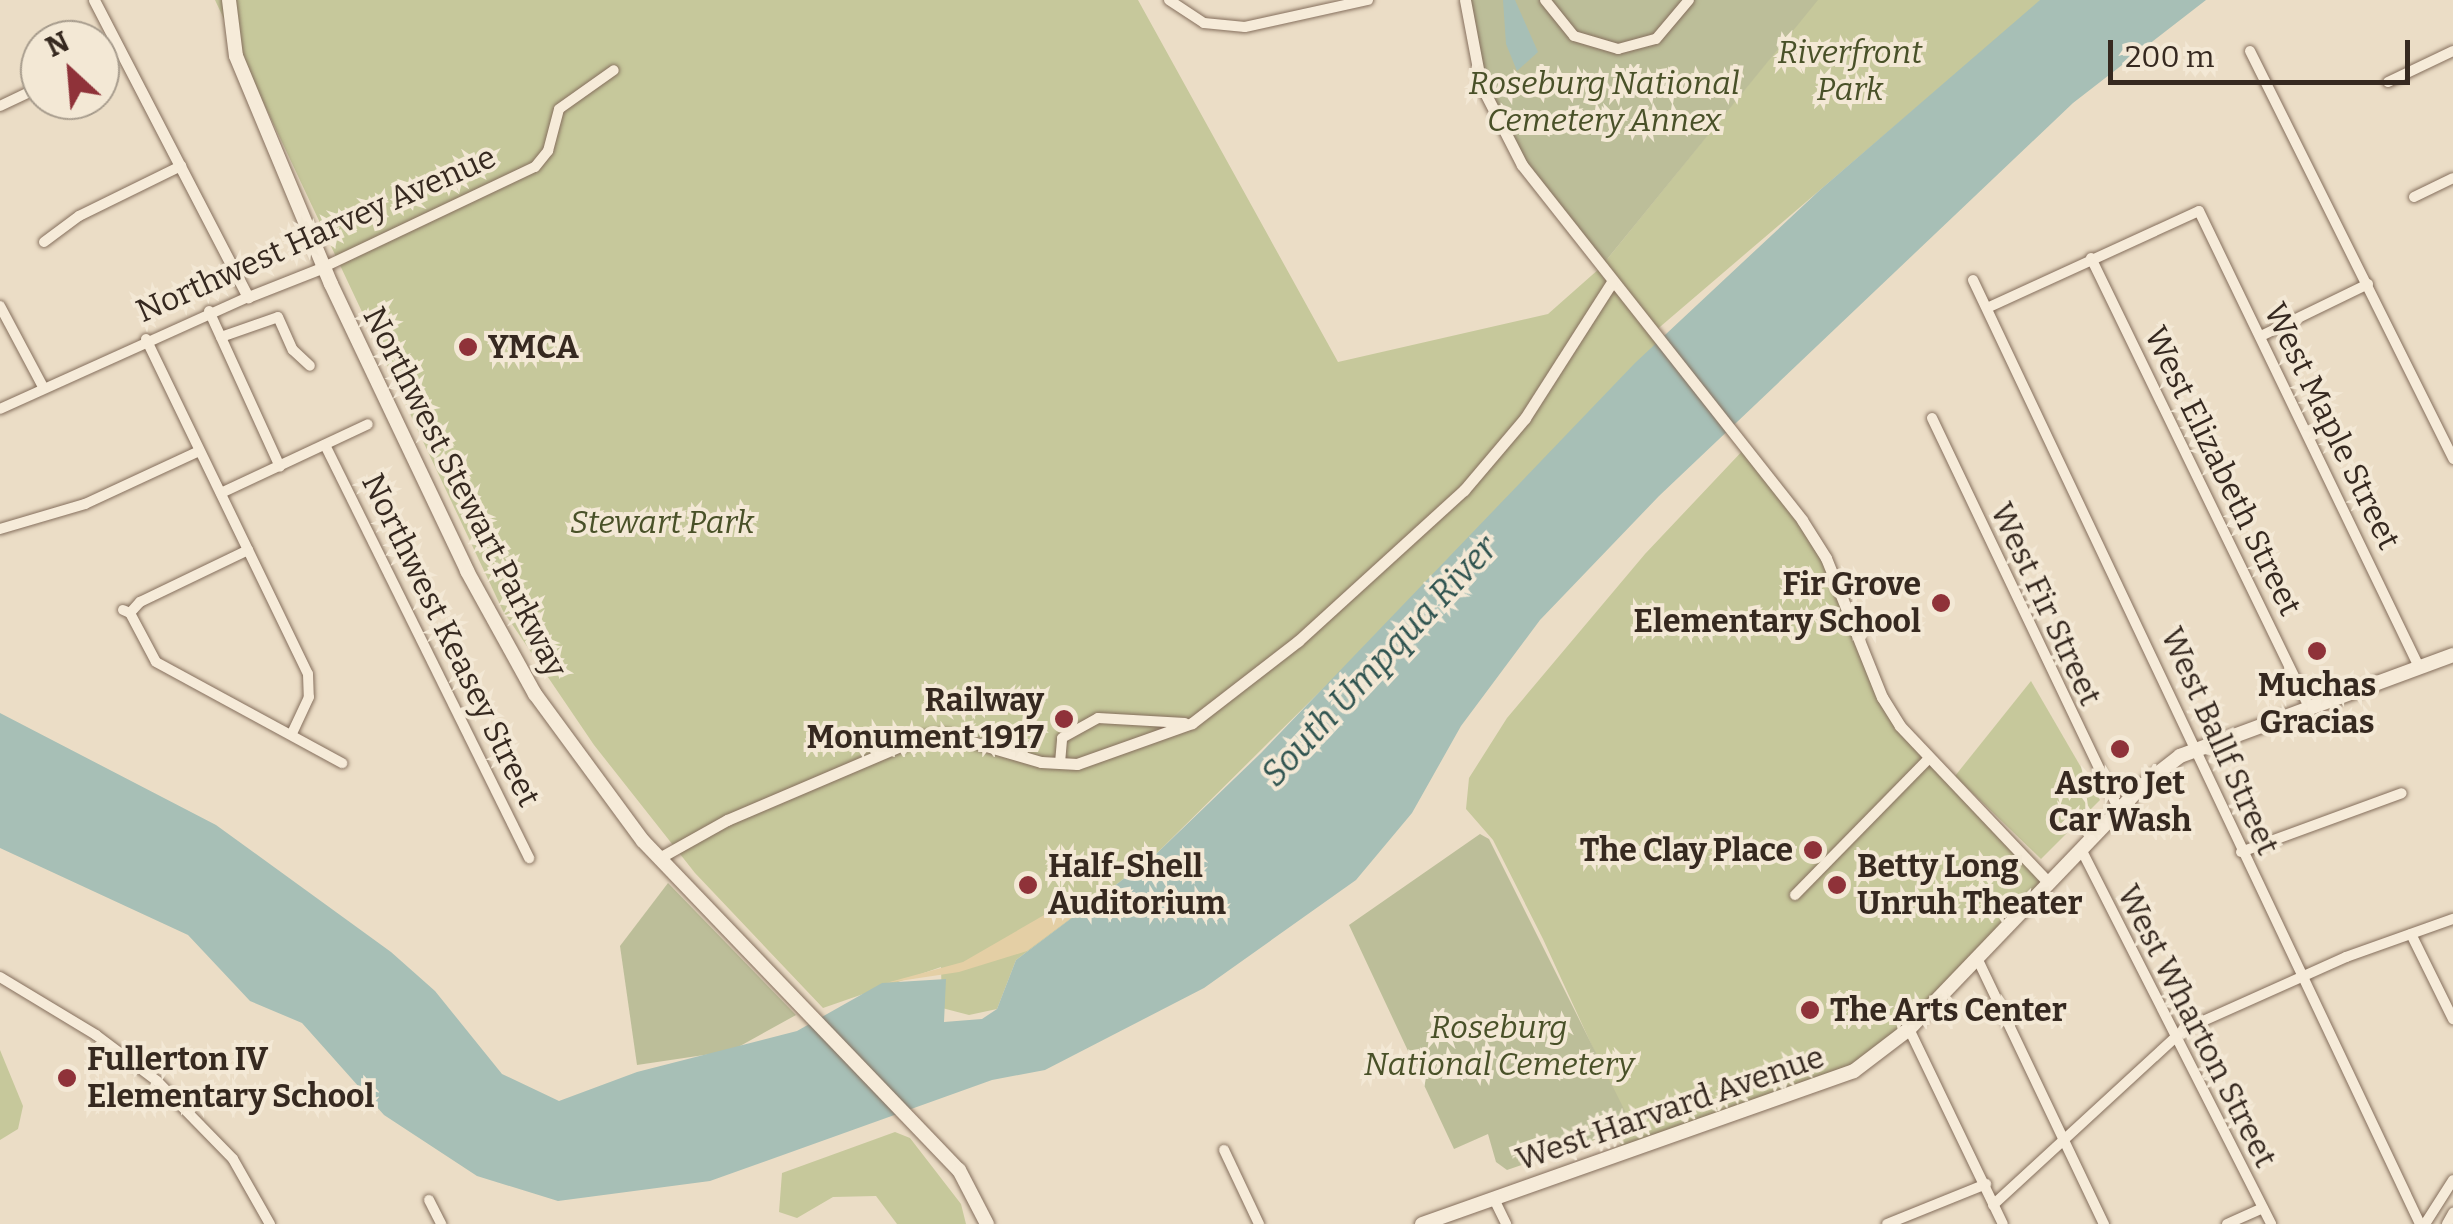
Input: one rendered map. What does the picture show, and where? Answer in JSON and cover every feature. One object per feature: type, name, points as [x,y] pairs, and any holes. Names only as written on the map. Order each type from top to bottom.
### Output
[{"type":"main road","name":"Northwest Stewart Parkway","points":[[229,0],[236,56],[324,267],[516,662],[590,772],[659,858],[959,1170],[987,1224]]},
{"type":"main road","name":"West Harvard Avenue","points":[[1422,1224],[1820,1088],[1867,1063],[1908,1029],[2119,810],[2196,747],[2453,655]]},
{"type":"street","points":[[1169,0],[1204,22],[1244,28],[1368,0]]},
{"type":"street","points":[[1464,0],[1481,85],[1499,128],[1612,282],[1747,446],[1826,558],[1882,697],[1927,760],[2050,883]]},
{"type":"street","points":[[1545,0],[1574,36],[1618,49],[1656,39],[1689,0]]},
{"type":"street","points":[[120,50],[248,297]]},
{"type":"street","points":[[2250,51],[2453,459]]},
{"type":"street","points":[[2388,82],[2453,52]]},
{"type":"street","name":"Northwest Harvey Avenue","points":[[0,409],[208,311],[324,267],[535,166],[547,153],[558,109],[614,70]]},
{"type":"street","points":[[44,242],[78,216],[180,166]]},
{"type":"street","points":[[2414,196],[2453,178]]},
{"type":"street","name":"West Maple Street","points":[[2092,258],[2196,210],[2261,336],[2419,667]]},
{"type":"street","points":[[1986,308],[2092,258]]},
{"type":"street","name":"West Elizabeth Street","points":[[2092,258],[2309,706]]},
{"type":"street","name":"West Ballf Street","points":[[1972,280],[2196,747],[2241,852],[2422,1224]]},
{"type":"street","points":[[659,858],[727,820],[924,736],[945,734],[1060,764],[1091,762],[1192,724],[1298,641],[1464,490],[1533,407],[1612,282]]},
{"type":"street","points":[[2261,336],[2368,284]]},
{"type":"street","points":[[0,306],[43,387]]},
{"type":"street","points":[[208,311],[280,466]]},
{"type":"street","points":[[220,337],[276,311],[293,350],[310,366]]},
{"type":"street","points":[[146,339],[308,674],[310,697],[293,732]]},
{"type":"street","name":"West Fir Street","points":[[1932,418],[2119,810]]},
{"type":"street","points":[[221,493],[368,424]]},
{"type":"street","name":"Northwest Keasey Street","points":[[325,445],[529,858]]},
{"type":"street","points":[[0,529],[76,508],[199,451]]},
{"type":"street","points":[[248,550],[126,611],[156,662],[293,732],[342,762]]},
{"type":"street","points":[[1060,764],[1062,738],[1098,718],[1192,724]]},
{"type":"street","points":[[1795,894],[1927,760]]},
{"type":"street","points":[[2241,852],[2402,792]]},
{"type":"street","name":"West Wharton Street","points":[[2082,851],[2270,1224]]},
{"type":"street","points":[[1993,1206],[2174,1036],[2301,976],[2453,919]]},
{"type":"street","points":[[2410,934],[2453,1019]]},
{"type":"street","points":[[1977,958],[2104,1224]]},
{"type":"street","points":[[0,977],[96,1035],[186,1108],[242,1171],[270,1224]]},
{"type":"street","points":[[1908,1029],[2003,1224]]},
{"type":"street","points":[[1224,1150],[1259,1224]]},
{"type":"street","points":[[2422,1224],[2453,1180]]},
{"type":"street","points":[[1887,1224],[1986,1184]]},
{"type":"street","points":[[1494,1199],[1506,1224]]},
{"type":"street","points":[[429,1200],[441,1224]]},
{"type":"street","points":[[2228,1224],[2263,1208]]},
{"type":"street","points":[[2447,1224],[2453,1212]]},
{"type":"green space","points":[[215,0],[1138,0],[1338,362],[1548,314],[1600,268],[1817,0],[2042,0],[1654,332],[1693,380],[1366,646],[1154,856],[1016,960],[997,1009],[969,1015],[942,1008],[941,967],[823,1008],[695,873],[594,745],[503,611]]},
{"type":"green space","name":"Roseburg National Cemetery Annex","points":[[1465,0],[1818,0],[1600,268],[1541,193],[1481,85]]},
{"type":"green space","points":[[1747,446],[1826,558],[1892,713],[2049,883],[1942,994],[1854,1071],[1626,1156],[1604,1111],[1615,1096],[1543,939],[1493,840],[1466,809],[1469,778],[1507,718],[1645,554]]},
{"type":"green space","points":[[2031,681],[2100,800],[2041,859],[1955,776]]},
{"type":"green space","name":"Roseburg National Cemetery","points":[[1480,834],[1489,839],[1633,1127],[1507,1170],[1496,1162],[1488,1134],[1454,1149],[1349,925]]},
{"type":"green space","points":[[668,883],[796,1015],[731,1051],[637,1065],[620,946]]},
{"type":"green space","points":[[0,1050],[23,1106],[18,1129],[0,1140]]},
{"type":"green space","points":[[895,1132],[910,1138],[961,1204],[966,1224],[897,1224],[876,1196],[833,1197],[797,1218],[779,1212],[782,1173]]},
{"type":"sand","points":[[1084,892],[1086,907],[1027,951],[959,972],[886,983],[963,962]]},
{"type":"water","points":[[1503,0],[1515,0],[1538,52],[1517,71],[1506,44]]},
{"type":"water","name":"South Umpqua River","points":[[2040,0],[2206,0],[2073,103],[1659,496],[1540,620],[1461,726],[1412,813],[1356,880],[1204,988],[1045,1070],[992,1080],[710,1181],[558,1201],[477,1176],[384,1115],[302,1023],[250,1001],[188,935],[0,848],[0,713],[216,825],[391,952],[435,991],[502,1074],[559,1101],[637,1072],[797,1031],[882,983],[946,979],[944,1022],[982,1019],[997,1009],[1016,960],[1154,856],[1261,753],[1635,363],[1820,190]]},
{"type":"place","name":"YMCA","points":[[468,347]]},
{"type":"place","name":"Fir Grove Elementary School","points":[[1941,603]]},
{"type":"place","name":"Muchas Gracias","points":[[2317,651]]},
{"type":"place","name":"Railway Monument 1917","points":[[1064,719]]},
{"type":"place","name":"Astro Jet Car Wash","points":[[2120,749]]},
{"type":"place","name":"The Clay Place","points":[[1813,850]]},
{"type":"place","name":"Half-Shell Auditorium","points":[[1028,885]]},
{"type":"place","name":"Betty Long Unruh Theater","points":[[1837,885]]},
{"type":"place","name":"The Arts Center","points":[[1810,1010]]},
{"type":"place","name":"Fullerton IV Elementary School","points":[[67,1078]]},
{"type":"park label","name":"Riverfront Park","points":[[1850,72]]},
{"type":"park label","name":"Stewart Park","points":[[662,522]]}]
